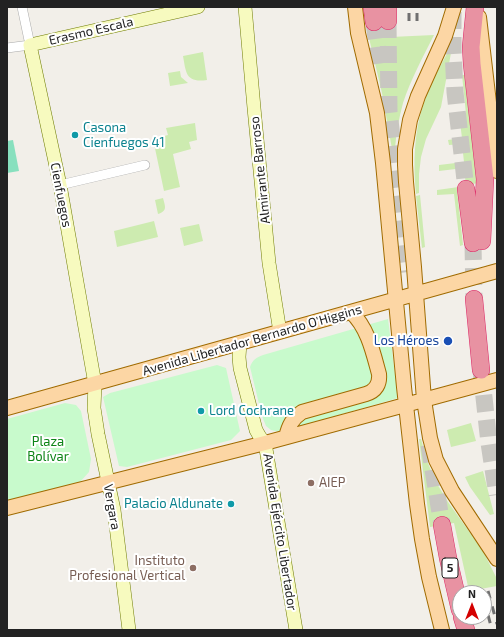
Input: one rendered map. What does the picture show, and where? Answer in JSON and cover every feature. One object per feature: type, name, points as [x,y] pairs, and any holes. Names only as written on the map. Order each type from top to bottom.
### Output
[{"type":"highway","points":[[466,189],[477,242],[485,179],[472,64],[472,36],[476,7]]},
{"type":"highway","points":[[474,299],[481,370]]},
{"type":"highway","name":"5","points":[[442,525],[454,585]]},
{"type":"main road","points":[[355,7],[357,29],[380,135],[386,187],[395,300],[416,497],[429,577],[442,630]]},
{"type":"main road","points":[[454,7],[445,36],[418,96],[410,120],[405,149],[405,166],[424,400],[430,438],[436,460],[452,491],[497,559]]},
{"type":"main road","points":[[476,7],[497,171]]},
{"type":"main road","name":"Avenida Libertador Bernardo O'Higgins","points":[[7,408],[497,271]]},
{"type":"main road","points":[[286,437],[292,422],[302,412],[372,392],[377,386],[379,374],[368,339],[362,325],[351,312]]},
{"type":"main road","points":[[7,508],[265,443],[497,380]]},
{"type":"street","name":"Cienfuegos","points":[[22,7],[60,185],[95,384]]},
{"type":"street","name":"Erasmo Escala","points":[[7,48],[30,45],[198,7]]},
{"type":"street","name":"Almirante Barroso","points":[[245,7],[274,302],[280,332]]},
{"type":"street","points":[[60,185],[145,164]]},
{"type":"street","name":"Avenida Ejército Libertador","points":[[240,343],[240,368],[256,430],[265,443],[296,630]]},
{"type":"street","name":"Vergara","points":[[95,384],[94,408],[107,482],[114,510],[129,630]]},
{"type":"green space","points":[[434,35],[417,68],[406,94],[399,120],[395,149],[392,149],[382,93],[369,38]]},
{"type":"green space","points":[[203,52],[207,80],[200,81],[188,76],[183,56]]},
{"type":"green space","points":[[448,52],[451,53],[441,107],[426,139],[421,157],[419,193],[416,194],[415,147],[418,125],[426,96]]},
{"type":"green space","points":[[180,71],[181,77],[188,83],[170,86],[168,73]]},
{"type":"green space","points":[[462,75],[466,75],[478,183],[473,184],[473,188],[457,190],[463,245],[460,246],[454,194],[437,195],[437,190],[466,186],[464,168],[439,171],[439,165],[464,162],[462,144],[449,145],[448,140],[462,138],[459,114],[466,114]]},
{"type":"green space","points":[[195,123],[197,140],[189,142],[191,149],[173,154],[180,187],[164,191],[153,139],[168,135],[166,128]]},
{"type":"green space","points":[[13,140],[19,171],[7,173],[7,141]]},
{"type":"green space","points":[[420,195],[425,247],[422,248],[416,196]]},
{"type":"green space","points":[[163,198],[165,210],[158,214],[155,200]]},
{"type":"green space","points":[[154,221],[158,237],[117,247],[114,231]]},
{"type":"green space","points":[[199,224],[203,241],[184,246],[180,228]]},
{"type":"green space","points":[[388,319],[398,398],[280,432],[271,430],[266,426],[262,416],[250,367],[255,359],[263,355]]},
{"type":"green space","points":[[217,365],[226,368],[240,431],[231,440],[127,467],[119,466],[103,397],[110,393]]},
{"type":"green space","name":"Plaza Bolívar","points":[[65,403],[76,405],[81,411],[91,459],[89,472],[80,482],[7,501],[7,419]]},
{"type":"green space","points":[[471,423],[476,441],[451,447],[447,430]]},
{"type":"green space","points":[[419,439],[421,439],[427,461],[436,482],[448,502],[483,551],[497,579],[497,586],[468,585],[454,523],[430,527]]},
{"type":"green space","points":[[483,471],[494,514],[490,515],[470,487],[465,477]]},
{"type":"tunnel","points":[[453,12],[455,92],[466,189]]},
{"type":"tunnel","points":[[388,21],[389,112],[408,272]]},
{"type":"tunnel","points":[[374,22],[380,69]]},
{"type":"tunnel","points":[[473,243],[474,299]]},
{"type":"tunnel","points":[[481,370],[489,443],[497,495]]},
{"type":"tunnel","points":[[429,445],[442,525]]},
{"type":"railway","points":[[409,7],[409,21]]},
{"type":"railway","points":[[417,7],[417,21]]},
{"type":"railway","points":[[492,606],[497,624]]},
{"type":"railway","points":[[491,625],[492,630]]},
{"type":"place","name":"Casona Cienfuegos 41","points":[[75,135]]},
{"type":"place","name":"Los Héroes","points":[[448,341]]},
{"type":"place","name":"Lord Cochrane","points":[[201,411]]},
{"type":"place","name":"AIEP","points":[[311,483]]},
{"type":"place","name":"Palacio Aldunate","points":[[231,504]]},
{"type":"place","name":"Instituto Profesional Vertical","points":[[193,568]]}]
